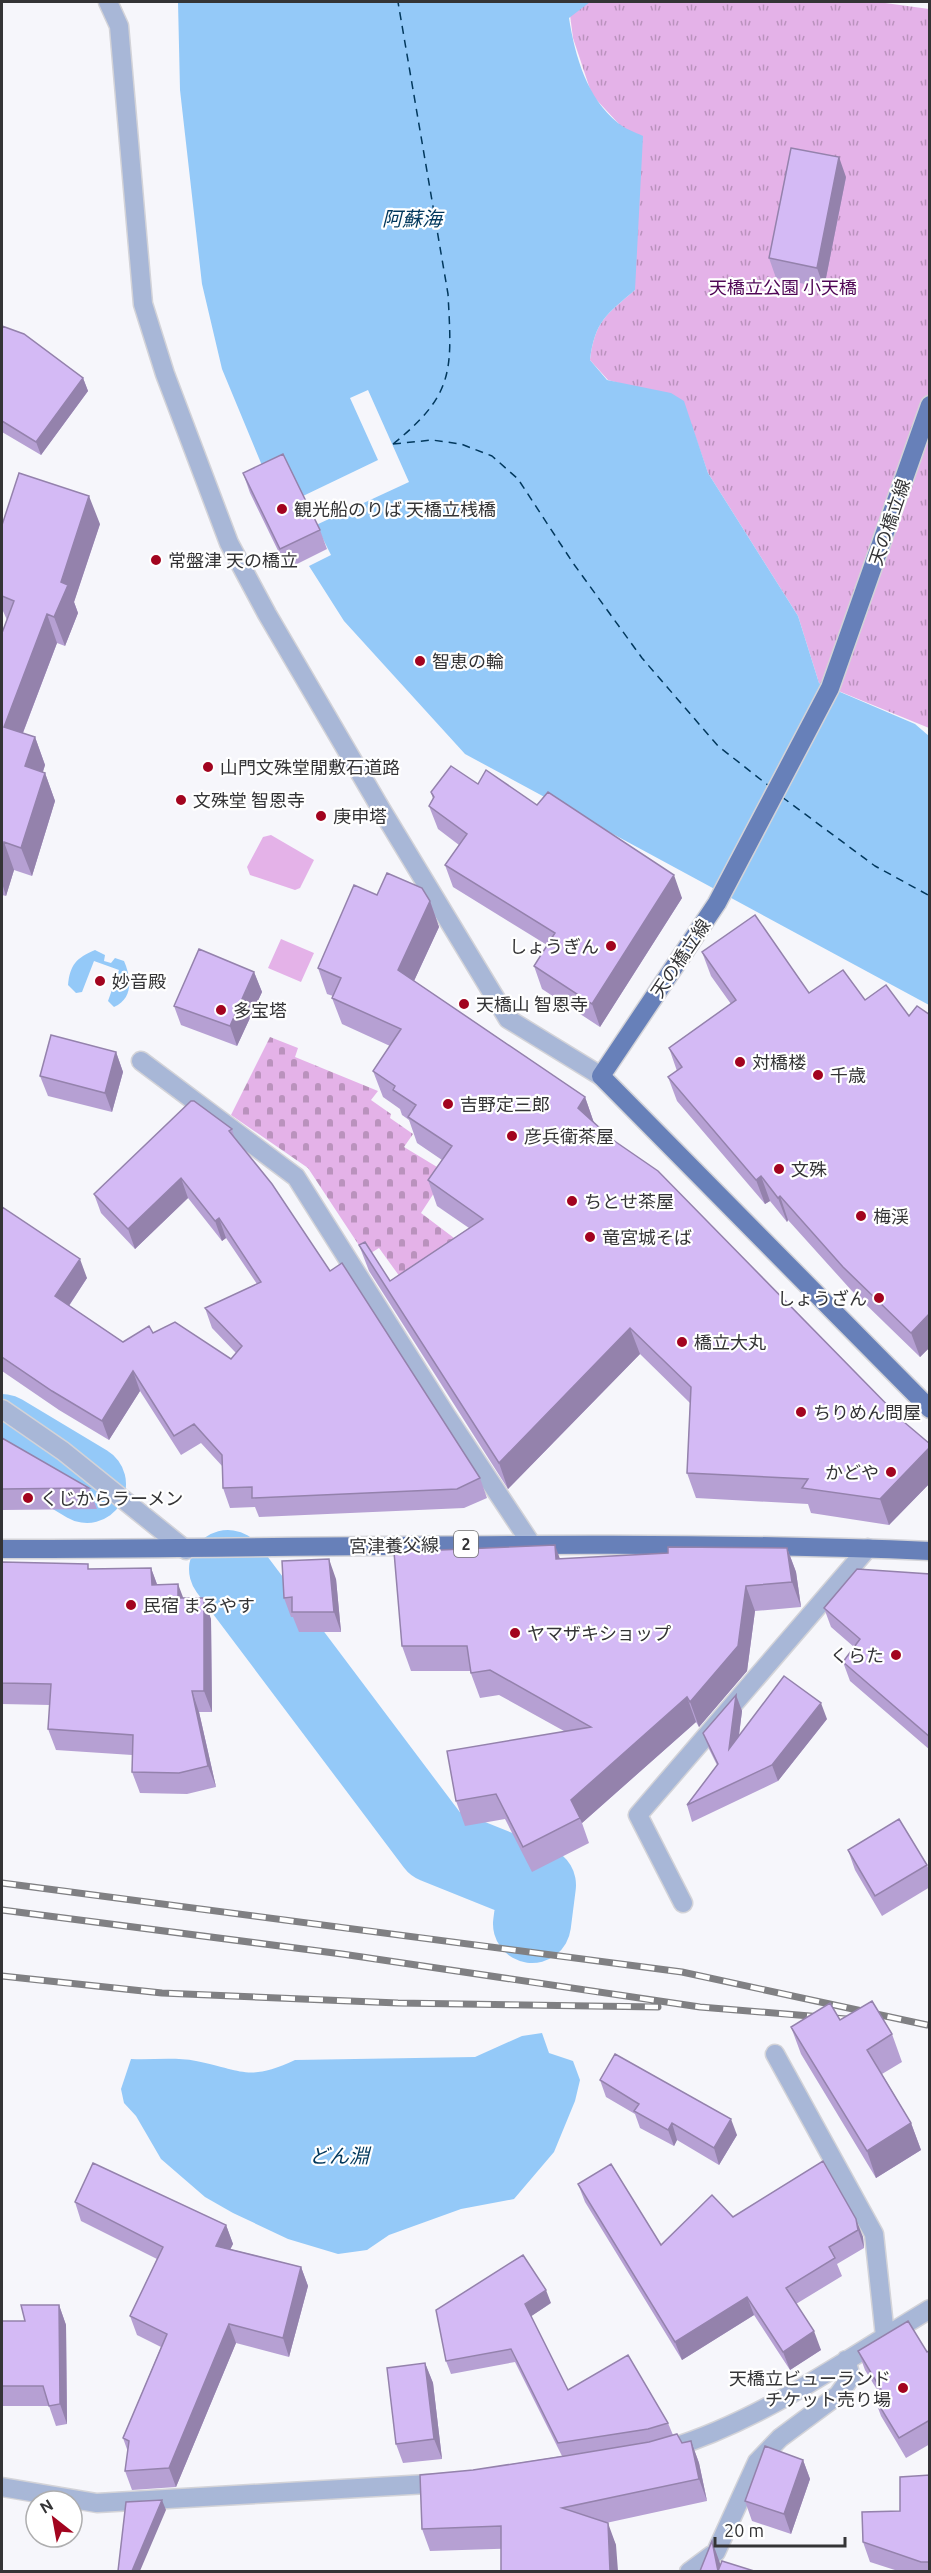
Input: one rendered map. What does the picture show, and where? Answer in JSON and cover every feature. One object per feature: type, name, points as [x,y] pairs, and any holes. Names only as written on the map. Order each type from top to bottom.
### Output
[{"type":"main road","name":"天の橋立線","points":[[601,1076],[723,893],[830,688],[930,405]]},
{"type":"main road","points":[[601,1076],[930,1409]]},
{"type":"main road","name":"宮津養父線","points":[[2,1550],[186,1550],[530,1542],[930,1551]]},
{"type":"street","points":[[108,2],[119,26],[143,304],[165,374],[229,543],[267,614],[508,1019],[601,1076]]},
{"type":"street","points":[[141,1060],[296,1177],[446,1415],[530,1542]]},
{"type":"street","points":[[2,1409],[63,1451],[186,1550]]},
{"type":"street","points":[[683,1903],[638,1815],[868,1548]]},
{"type":"street","points":[[775,2054],[874,2234],[885,2336]]},
{"type":"street","points":[[655,2452],[698,2440],[758,2414],[930,2309]]},
{"type":"street","points":[[689,2571],[716,2552],[757,2462],[780,2438],[838,2395],[851,2377],[846,2360]]},
{"type":"street","points":[[2,2487],[97,2503],[467,2481]]},
{"type":"green space","name":"天橋立公園 小天橋","points":[[587,2],[878,2],[929,9],[929,728],[819,683],[798,616],[708,473],[683,401],[608,380],[590,360],[599,327],[609,313],[635,290],[619,124],[592,95],[573,38],[570,15]]},
{"type":"green space","points":[[271,835],[314,860],[300,888],[295,890],[250,875],[247,867],[263,837]]},
{"type":"green space","points":[[281,939],[314,953],[301,982],[268,968]]},
{"type":"green space","points":[[270,1037],[298,1048],[295,1057],[378,1091],[371,1100],[391,1114],[390,1118],[413,1134],[404,1147],[447,1173],[421,1213],[462,1244],[408,1288],[379,1248],[366,1256],[308,1168],[231,1115]]},
{"type":"water","name":"阿蘇海","points":[[178,2],[590,2],[569,18],[584,75],[590,89],[607,113],[627,129],[643,136],[635,290],[609,313],[599,327],[590,360],[607,380],[671,393],[684,401],[708,473],[798,616],[819,683],[915,724],[929,736],[929,1005],[465,754],[344,621],[309,566],[331,555],[316,525],[268,480],[222,369],[202,284],[180,90]]},
{"type":"water","points":[[95,950],[105,955],[104,961],[111,963],[115,958],[124,961],[126,967],[129,980],[128,993],[114,1007],[108,1001],[119,970],[94,961],[82,992],[76,993],[68,985],[70,972],[75,963]]},
{"type":"water","name":"どん淵","points":[[542,2033],[549,2053],[573,2061],[580,2080],[575,2101],[554,2152],[514,2199],[461,2209],[389,2235],[367,2250],[338,2254],[288,2239],[205,2197],[161,2159],[136,2116],[124,2103],[121,2089],[131,2059],[188,2060],[255,2072],[266,2071],[295,2060],[475,2057],[522,2036]]},
{"type":"pier","points":[[368,390],[409,482],[316,525],[303,496],[378,460],[350,398]]},
{"type":"building","points":[[791,148],[839,157],[817,268],[769,258]]},
{"type":"building","points":[[2,326],[24,334],[83,378],[36,442],[2,421]]},
{"type":"building","name":"観光船のりば 天橋立桟橋","points":[[283,454],[320,530],[280,549],[243,473]]},
{"type":"building","points":[[19,473],[89,496],[61,582],[68,585],[54,617],[47,614],[4,727],[35,737],[25,766],[45,773],[21,848],[4,842],[2,850],[2,633],[14,601],[2,596],[2,525]]},
{"type":"building","points":[[451,766],[478,784],[486,770],[537,805],[548,792],[674,875],[592,1004],[534,966],[555,933],[445,865],[467,834],[429,806],[434,797],[431,792]]},
{"type":"building","points":[[387,873],[422,888],[430,901],[398,970],[585,1097],[578,1108],[613,1140],[658,1171],[904,1422],[930,1444],[930,1447],[880,1499],[802,1488],[808,1479],[687,1473],[691,1387],[630,1328],[499,1463],[359,1245],[365,1242],[390,1281],[483,1219],[428,1180],[452,1146],[408,1117],[416,1105],[393,1090],[395,1086],[373,1071],[401,1029],[332,998],[341,978],[318,968],[354,885],[377,895]]},
{"type":"building","points":[[755,915],[809,993],[843,970],[865,1000],[886,985],[909,1016],[917,1006],[930,1015],[930,1313],[911,1333],[843,1267],[780,1196],[778,1198],[761,1176],[756,1180],[668,1077],[682,1067],[669,1048],[736,1000],[702,952]]},
{"type":"building","points":[[199,949],[254,972],[230,1026],[174,1006]]},
{"type":"building","points":[[51,1035],[116,1052],[105,1093],[40,1076]]},
{"type":"building","points":[[191,1101],[232,1129],[229,1131],[272,1184],[330,1271],[342,1263],[480,1478],[457,1489],[252,1498],[252,1487],[223,1488],[222,1455],[194,1424],[174,1436],[133,1371],[102,1421],[2,1357],[2,1207],[80,1259],[55,1296],[123,1342],[149,1326],[153,1333],[175,1322],[231,1359],[242,1346],[205,1308],[261,1282],[219,1218],[215,1221],[181,1178],[128,1229],[94,1194]]},
{"type":"building","points":[[2,1438],[89,1488],[2,1489]]},
{"type":"building","points":[[555,1545],[556,1559],[668,1553],[668,1547],[787,1548],[792,1582],[746,1586],[738,1646],[690,1702],[687,1697],[571,1800],[580,1818],[523,1847],[496,1794],[456,1801],[447,1751],[591,1727],[490,1670],[471,1673],[467,1646],[402,1646],[394,1552]]},
{"type":"building","points":[[329,1559],[334,1612],[292,1612],[292,1597],[284,1598],[282,1561]]},
{"type":"building","points":[[2,1562],[88,1564],[88,1569],[151,1568],[152,1585],[178,1584],[178,1598],[204,1598],[204,1691],[192,1691],[208,1766],[179,1773],[132,1772],[133,1735],[48,1729],[51,1684],[2,1683]]},
{"type":"building","name":"くらた","points":[[857,1569],[930,1574],[930,1737],[843,1662],[860,1639],[824,1608]]},
{"type":"building","points":[[784,1676],[821,1703],[772,1765],[687,1805],[718,1764],[703,1733],[736,1695],[729,1749]]},
{"type":"building","points":[[899,1819],[927,1865],[875,1896],[848,1850]]},
{"type":"building","points":[[872,2001],[892,2034],[867,2050],[911,2123],[867,2151],[791,2027],[830,2003],[840,2020]]},
{"type":"building","points":[[615,2054],[731,2119],[714,2148],[672,2123],[668,2130],[634,2111],[639,2104],[600,2080]]},
{"type":"building","points":[[823,2161],[856,2219],[858,2230],[829,2247],[835,2258],[786,2288],[814,2331],[783,2352],[747,2297],[675,2342],[578,2184],[611,2164],[661,2245],[712,2195],[733,2217]]},
{"type":"building","points":[[93,2163],[226,2225],[216,2246],[301,2267],[283,2338],[229,2324],[169,2468],[125,2471],[129,2441],[123,2438],[167,2334],[130,2316],[163,2247],[75,2202]]},
{"type":"building","points":[[523,2255],[546,2290],[525,2304],[568,2390],[628,2355],[668,2423],[648,2429],[558,2443],[511,2349],[446,2361],[436,2310]]},
{"type":"building","points":[[21,2305],[59,2305],[60,2404],[49,2406],[43,2386],[2,2386],[2,2321],[25,2321]]},
{"type":"building","points":[[908,2321],[927,2352],[930,2350],[930,2420],[899,2438],[874,2397],[882,2391],[858,2351]]},
{"type":"building","points":[[425,2363],[434,2439],[396,2444],[387,2368]]},
{"type":"building","points":[[677,2434],[682,2443],[691,2441],[699,2479],[562,2508],[608,2523],[610,2571],[501,2571],[501,2526],[422,2529],[420,2475],[473,2470],[565,2456],[649,2442]]},
{"type":"building","points":[[765,2446],[803,2460],[784,2514],[745,2501]]},
{"type":"building","points":[[930,2475],[930,2562],[921,2562],[863,2542],[862,2512],[900,2511],[900,2477]]},
{"type":"building","points":[[162,2500],[132,2571],[118,2571],[126,2502]]},
{"type":"building","points":[[712,2541],[718,2571],[700,2571]]},
{"type":"building","points":[[722,2561],[754,2571],[718,2571]]},
{"type":"waterway","points":[[2,1433],[87,1484]]},
{"type":"waterway","points":[[228,1569],[435,1844],[537,1885],[532,1924]]},
{"type":"ferry route","points":[[393,444],[413,426],[439,395],[449,362],[450,342],[448,294],[398,2]]},
{"type":"ferry route","points":[[393,444],[432,440],[461,444],[492,456],[518,479],[573,563],[642,658],[718,746],[769,786]]},
{"type":"ferry route","points":[[782,797],[875,866],[930,896]]},
{"type":"railway","points":[[2,1883],[682,1972],[927,2025]]},
{"type":"railway","points":[[2,1910],[342,1954],[700,2007],[858,2020]]},
{"type":"railway","points":[[2,1976],[162,1993],[398,2003],[658,2007]]},
{"type":"place","name":"観光船のりば 天橋立桟橋","points":[[282,509]]},
{"type":"place","name":"常盤津 天の橋立","points":[[156,560]]},
{"type":"place","name":"智恵の輪","points":[[420,661]]},
{"type":"place","name":"山門文殊堂閒敷石道路","points":[[208,767]]},
{"type":"place","name":"文殊堂 智恩寺","points":[[181,800]]},
{"type":"place","name":"庚申塔","points":[[321,816]]},
{"type":"place","name":"しょうぎん","points":[[611,946]]},
{"type":"place","name":"妙音殿","points":[[100,981]]},
{"type":"place","name":"天橋山 智恩寺","points":[[464,1004]]},
{"type":"place","name":"多宝塔","points":[[221,1010]]},
{"type":"place","name":"対橋楼","points":[[740,1062]]},
{"type":"place","name":"千歳","points":[[818,1075]]},
{"type":"place","name":"吉野定三郎","points":[[448,1104]]},
{"type":"place","name":"彦兵衛茶屋","points":[[512,1136]]},
{"type":"place","name":"文殊","points":[[779,1169]]},
{"type":"place","name":"ちとせ茶屋","points":[[572,1201]]},
{"type":"place","name":"梅渓","points":[[861,1216]]},
{"type":"place","name":"竜宮城そば","points":[[590,1237]]},
{"type":"place","name":"しょうざん","points":[[879,1298]]},
{"type":"place","name":"橋立大丸","points":[[682,1342]]},
{"type":"place","name":"ちりめん問屋","points":[[801,1412]]},
{"type":"place","name":"かどや","points":[[891,1472]]},
{"type":"place","name":"くじからラーメン","points":[[28,1498]]},
{"type":"place","name":"民宿 まるやす","points":[[131,1605]]},
{"type":"place","name":"ヤマザキショップ","points":[[515,1633]]},
{"type":"place","name":"くらた","points":[[896,1655]]},
{"type":"place","name":"天橋立ビューランド チケット売り場","points":[[903,2388]]}]
